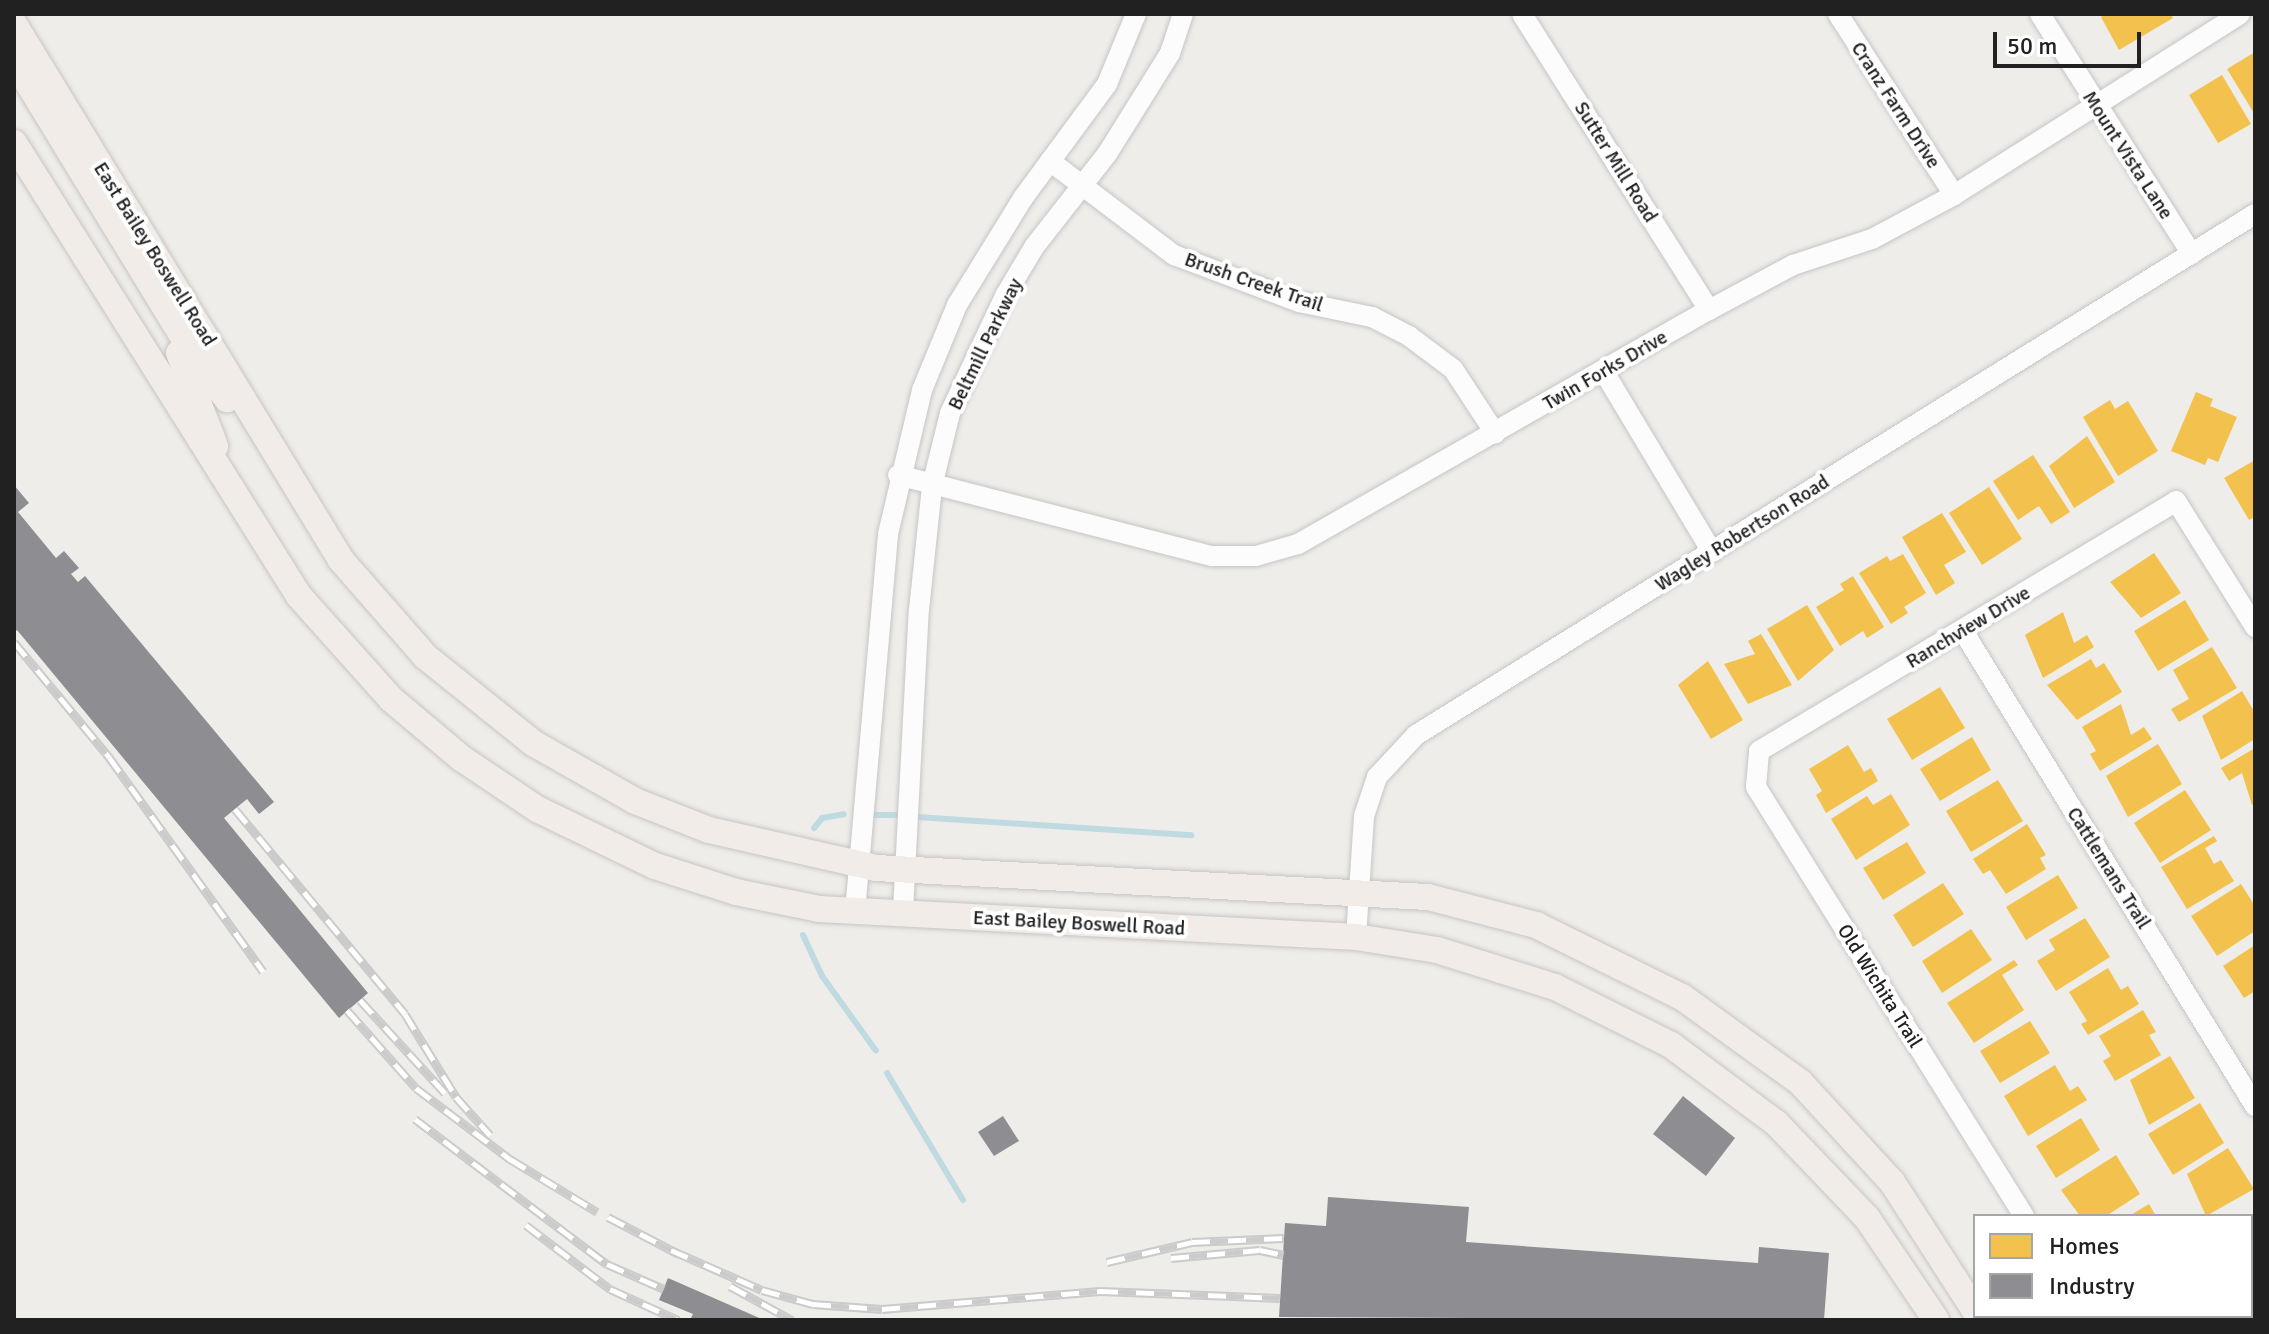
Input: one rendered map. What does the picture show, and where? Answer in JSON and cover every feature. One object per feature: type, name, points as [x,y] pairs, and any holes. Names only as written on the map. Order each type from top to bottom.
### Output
[{"type":"main road","name":"East Bailey Boswell Road","points":[[14,24],[294,486]]},
{"type":"main road","name":"East Bailey Boswell Road","points":[[14,60],[183,360],[235,499]]},
{"type":"main road","name":"East Bailey Boswell Road","points":[[14,83],[195,357],[294,486],[378,607],[473,699],[533,743],[635,801],[709,830],[856,864],[904,870],[1428,897],[1536,925],[1623,964],[1728,1025],[1800,1082],[1864,1147],[1919,1219],[1973,1308]]},
{"type":"main road","name":"East Bailey Boswell Road","points":[[14,143],[235,499],[299,596],[358,666],[425,730],[498,785],[578,831],[655,866],[777,901],[855,912],[903,911],[1356,937],[1437,950],[1517,973],[1593,1003],[1683,1053],[1742,1095],[1808,1153],[1867,1218],[1936,1320]]},
{"type":"street","name":"Beltmill Parkway","points":[[855,912],[856,864],[879,605],[898,475],[922,390],[957,305],[1050,161],[1107,84],[1136,14]]},
{"type":"street","name":"Beltmill Parkway","points":[[903,911],[919,610],[932,486],[950,413],[972,362],[1034,247],[1082,186],[1170,53],[1183,14]]},
{"type":"street","name":"Sutter Mill Road","points":[[1522,14],[1709,310]]},
{"type":"street","name":"Cranz Farm Drive","points":[[1838,14],[1954,195]]},
{"type":"street","name":"Mount Vista Lane","points":[[2040,14],[2192,254]]},
{"type":"street","name":"Twin Forks Drive","points":[[898,475],[1212,556],[1256,556],[1298,544],[1793,265],[1872,239],[1954,195],[2240,14]]},
{"type":"street","name":"Brush Creek Trail","points":[[1050,161],[1174,255],[1299,302],[1372,317],[1409,336],[1453,369],[1495,433]]},
{"type":"street","name":"Wagley Robertson Road","points":[[1356,937],[1364,816],[1377,777],[1396,753],[1416,735],[2255,214]]},
{"type":"street","points":[[1604,372],[1712,552]]},
{"type":"street","name":"Ranchview Drive","points":[[1759,751],[2176,501],[2255,627]]},
{"type":"street","name":"Cattlemans Trail","points":[[1963,631],[2255,1106]]},
{"type":"street","name":"Old Wichita Trail","points":[[1759,751],[1756,787],[2023,1214]]},
{"type":"building: Homes","points":[[2106,14],[2170,14],[2173,18],[2119,50],[2101,17]]},
{"type":"building: Homes","points":[[2255,52],[2255,115],[2227,69]]},
{"type":"building: Homes","points":[[2222,75],[2251,124],[2218,143],[2189,95]]},
{"type":"building: Homes","points":[[2196,392],[2213,399],[2210,406],[2237,417],[2218,462],[2208,458],[2205,465],[2171,451]]},
{"type":"building: Homes","points":[[2110,400],[2115,409],[2128,401],[2158,451],[2118,476],[2083,417]]},
{"type":"building: Homes","points":[[2087,436],[2115,482],[2074,508],[2049,466]]},
{"type":"building: Homes","points":[[2033,455],[2070,512],[2051,524],[2039,506],[2018,520],[1993,481]]},
{"type":"building: Homes","points":[[2255,460],[2255,517],[2249,520],[2224,478]]},
{"type":"building: Homes","points":[[1989,487],[2022,539],[1982,565],[1949,513]]},
{"type":"building: Homes","points":[[1942,513],[1966,552],[1944,565],[1955,583],[1936,595],[1902,537]]},
{"type":"building: Homes","points":[[2154,553],[2181,593],[2141,618],[2110,582]]},
{"type":"building: Homes","points":[[1903,554],[1926,593],[1904,607],[1908,613],[1891,624],[1859,573],[1887,556],[1890,561]]},
{"type":"building: Homes","points":[[1853,576],[1884,627],[1867,638],[1863,631],[1840,646],[1816,607],[1844,590],[1840,584]]},
{"type":"building: Homes","points":[[2185,600],[2209,640],[2158,671],[2134,631]]},
{"type":"building: Homes","points":[[1807,605],[1834,650],[1798,681],[1767,629]]},
{"type":"building: Homes","points":[[2063,612],[2074,643],[2087,635],[2094,647],[2043,678],[2025,635]]},
{"type":"building: Homes","points":[[1761,634],[1792,685],[1748,704],[1724,664],[1755,654],[1748,641]]},
{"type":"building: Homes","points":[[2212,647],[2237,688],[2179,722],[2171,709],[2189,699],[2173,670]]},
{"type":"building: Homes","points":[[2091,659],[2096,668],[2104,663],[2122,692],[2077,720],[2047,685]]},
{"type":"building: Homes","points":[[1708,661],[1743,720],[1711,739],[1678,685]]},
{"type":"building: Homes","points":[[1940,687],[1965,728],[1912,760],[1887,719]]},
{"type":"building: Homes","points":[[2242,691],[2255,713],[2255,739],[2221,760],[2202,716]]},
{"type":"building: Homes","points":[[2121,704],[2131,735],[2144,727],[2152,739],[2100,771],[2090,754],[2096,751],[2082,727]]},
{"type":"building: Homes","points":[[1972,737],[1991,770],[1940,801],[1920,769]]},
{"type":"building: Homes","points":[[2158,744],[2182,784],[2128,817],[2106,776]]},
{"type":"building: Homes","points":[[1848,745],[1864,772],[1871,768],[1878,781],[1826,813],[1816,795],[1822,791],[1809,769]]},
{"type":"building: Homes","points":[[2255,748],[2255,803],[2252,805],[2242,773],[2229,781],[2221,768]]},
{"type":"building: Homes","points":[[1998,780],[2023,821],[1971,852],[1946,811]]},
{"type":"building: Homes","points":[[2185,790],[2211,830],[2160,863],[2134,823]]},
{"type":"building: Homes","points":[[1891,794],[1910,825],[1856,860],[1831,819],[1867,796],[1873,805]]},
{"type":"building: Homes","points":[[2027,824],[2046,855],[2040,858],[2046,869],[2006,894],[1990,870],[1983,874],[1973,859]]},
{"type":"building: Homes","points":[[2214,836],[2217,841],[2205,848],[2214,864],[2221,860],[2234,881],[2187,909],[2161,867]]},
{"type":"building: Homes","points":[[1907,842],[1926,873],[1883,900],[1863,868]]},
{"type":"building: Homes","points":[[2058,875],[2078,908],[2026,940],[2006,907]]},
{"type":"building: Homes","points":[[1943,883],[1964,914],[1913,947],[1893,915]]},
{"type":"building: Homes","points":[[2241,884],[2255,906],[2255,931],[2217,956],[2191,916]]},
{"type":"building: Homes","points":[[2085,918],[2110,957],[2056,991],[2037,961],[2055,950],[2049,940]]},
{"type":"building: Homes","points":[[1971,929],[1992,960],[1942,993],[1922,961]]},
{"type":"building: Homes","points":[[2255,945],[2255,991],[2244,998],[2223,966]]},
{"type":"building: Homes","points":[[2014,960],[2018,965],[2002,975],[2024,1010],[1974,1043],[1947,1003]]},
{"type":"building: Homes","points":[[2108,968],[2121,990],[2128,986],[2139,1004],[2088,1035],[2081,1024],[2087,1021],[2069,992]]},
{"type":"building: Homes","points":[[2143,1010],[2156,1032],[2149,1035],[2161,1055],[2115,1081],[2103,1061],[2111,1056],[2099,1036]]},
{"type":"building: Homes","points":[[2030,1021],[2050,1053],[2000,1083],[1980,1051]]},
{"type":"building: Homes","points":[[2170,1056],[2195,1098],[2149,1125],[2130,1080]]},
{"type":"building: Homes","points":[[2055,1065],[2070,1091],[2078,1086],[2087,1100],[2028,1136],[2004,1096]]},
{"type":"building: Homes","points":[[2200,1103],[2224,1143],[2173,1175],[2148,1134]]},
{"type":"building: Homes","points":[[2081,1118],[2100,1150],[2056,1178],[2036,1146]]},
{"type":"building: Homes","points":[[2228,1148],[2254,1189],[2205,1214],[2187,1174]]},
{"type":"building: Homes","points":[[2116,1155],[2140,1194],[2109,1214],[2079,1214],[2061,1190]]},
{"type":"building: Homes","points":[[2149,1204],[2155,1214],[2132,1214]]},
{"type":"building: Homes","points":[[2255,1284],[2255,1320],[2233,1320],[2232,1318],[2253,1318]]},
{"type":"building: Industry","points":[[14,485],[29,503],[18,512],[56,558],[64,551],[79,568],[71,574],[78,582],[85,576],[274,802],[259,814],[247,799],[224,818],[368,993],[339,1018],[17,630],[14,633]]},
{"type":"building: Industry","points":[[1683,1096],[1735,1138],[1706,1176],[1653,1134]]},
{"type":"building: Industry","points":[[1003,1116],[1019,1141],[994,1156],[978,1132]]},
{"type":"building: Industry","points":[[1328,1197],[1469,1207],[1466,1242],[1758,1263],[1759,1247],[1829,1253],[1824,1320],[1279,1317],[1285,1223],[1326,1226]]},
{"type":"building: Industry","points":[[668,1278],[764,1320],[690,1320],[693,1314],[659,1300]]},
{"type":"waterway","points":[[814,828],[822,818],[844,814]]},
{"type":"waterway","points":[[868,815],[896,815]]},
{"type":"waterway","points":[[917,817],[1191,835]]},
{"type":"waterway","points":[[803,935],[822,976],[876,1051]]},
{"type":"waterway","points":[[887,1073],[963,1200]]},
{"type":"railway","points":[[14,642],[109,757],[263,971]]},
{"type":"railway","points":[[235,809],[405,1014],[456,1097],[490,1135]]},
{"type":"railway","points":[[360,1000],[445,1093]]},
{"type":"railway","points":[[347,1010],[416,1088],[510,1159],[597,1212]]},
{"type":"railway","points":[[415,1119],[607,1264],[664,1289]]},
{"type":"railway","points":[[608,1217],[679,1254]]},
{"type":"railway","points":[[526,1225],[610,1289],[678,1320]]},
{"type":"railway","points":[[1107,1262],[1192,1242],[1284,1238]]},
{"type":"railway","points":[[671,1250],[762,1290],[813,1304],[882,1309],[1100,1291],[1280,1298]]},
{"type":"railway","points":[[1171,1258],[1260,1250],[1283,1255]]},
{"type":"railway","points":[[730,1286],[792,1320]]}]
